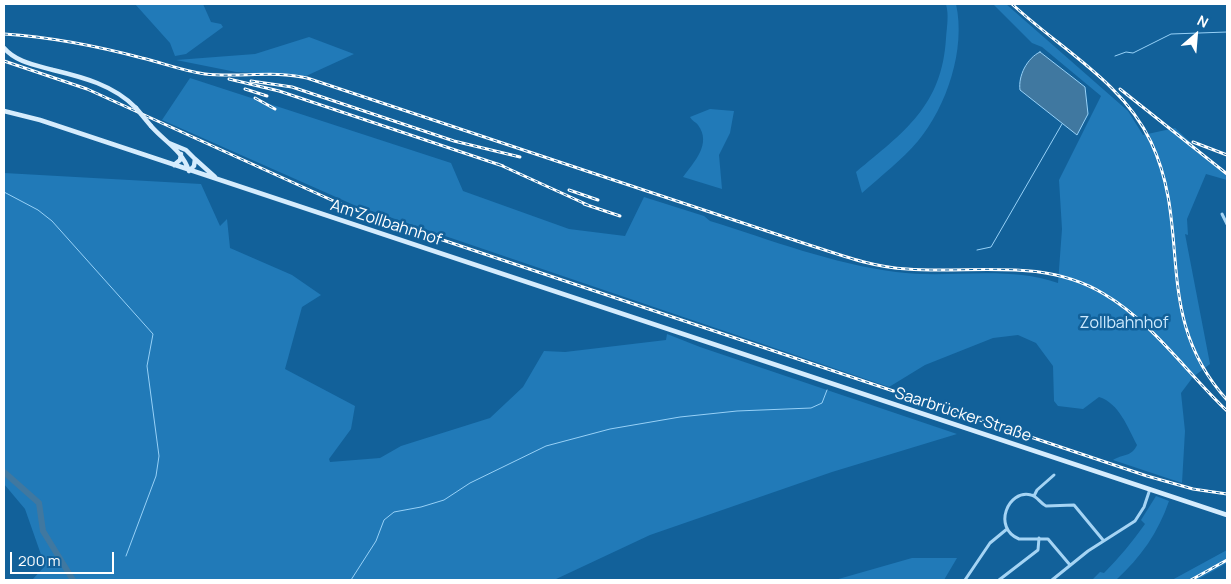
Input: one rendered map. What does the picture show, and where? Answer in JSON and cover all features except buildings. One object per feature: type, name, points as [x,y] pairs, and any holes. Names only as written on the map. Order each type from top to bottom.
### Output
[{"type":"main road","points":[[4,48],[19,60],[104,86],[121,95],[136,108],[161,138],[181,152],[189,170],[194,166],[195,159]]},
{"type":"main road","name":"Am Zollbahnhof","points":[[4,111],[72,131],[692,338]]},
{"type":"main road","points":[[161,138],[186,150],[207,172],[221,181]]},
{"type":"main road","points":[[174,165],[180,160],[181,152]]},
{"type":"main road","name":"Saarbrücker Straße","points":[[692,338],[1227,515]]},
{"type":"street","points":[[1222,214],[1227,224]]},
{"type":"street","points":[[1034,496],[1037,490],[1054,475]]},
{"type":"street","points":[[1052,580],[1104,540],[1138,518],[1150,489]]},
{"type":"street","points":[[1070,565],[1051,541],[1039,538],[1019,539],[1012,535],[1007,528],[1004,514],[1009,506],[1022,495],[1034,496],[1046,506],[1068,504],[1076,506],[1104,540]]},
{"type":"street","points":[[965,580],[990,543],[1007,528]]},
{"type":"street","points":[[999,580],[1038,550],[1039,538]]},
{"type":"green space","points":[[135,4],[203,4],[211,22],[221,24],[223,27],[186,54],[175,56],[170,43]]},
{"type":"green space","points":[[946,4],[956,4],[958,39],[952,76],[938,111],[912,148],[862,193],[856,172],[905,130],[928,100],[937,82],[943,62],[946,38],[948,16]]},
{"type":"green space","name":"Zollbahnhof","points":[[993,4],[1006,4],[1128,111],[1143,135],[1175,128],[1202,153],[1227,172],[1227,180],[1206,174],[1187,219],[1188,235],[1185,234],[1210,364],[1193,377],[1181,393],[1185,431],[1182,483],[1113,460],[1132,452],[1137,445],[1117,410],[1106,400],[1099,397],[1083,409],[1058,406],[1054,401],[1053,366],[1036,343],[1018,335],[993,338],[925,365],[889,387],[354,205],[162,120],[190,78],[451,163],[463,191],[569,229],[625,236],[644,197],[802,251],[872,268],[916,274],[998,273],[1038,278],[1058,283],[1062,229],[1059,180],[1101,96],[1042,47],[1032,43]]},
{"type":"green space","points":[[309,37],[354,54],[306,76],[236,72],[176,60],[255,54]]},
{"type":"green space","points":[[710,109],[734,111],[730,133],[719,155],[722,189],[683,177],[700,152],[703,139],[698,125],[690,117]]},
{"type":"green space","points":[[4,173],[201,184],[220,226],[227,219],[230,248],[292,275],[321,295],[302,307],[285,369],[355,406],[351,429],[329,459],[330,462],[380,458],[401,446],[490,418],[523,387],[544,351],[565,352],[666,340],[667,334],[700,347],[957,434],[832,472],[650,535],[554,580],[32,580],[45,566],[25,509],[4,484]]},
{"type":"green space","points":[[1156,496],[1169,501],[1160,524],[1148,544],[1116,580],[1092,580],[1100,572],[1104,573],[1145,524],[1141,520]]},
{"type":"green space","points":[[1227,550],[1227,563],[1197,580],[1172,580]]},
{"type":"green space","points":[[912,558],[957,558],[944,580],[835,580]]},
{"type":"shaded area","points":[[1040,52],[1085,87],[1088,114],[1077,135],[1020,90],[1020,79],[1024,68],[1031,58]]},
{"type":"waterway","points":[[1115,56],[1126,52],[1133,53],[1171,34],[1227,32]]},
{"type":"waterway","points":[[977,250],[991,247],[1062,124]]},
{"type":"waterway","points":[[4,192],[38,210],[52,221],[153,334],[147,366],[159,456],[156,476],[126,556]]},
{"type":"waterway","points":[[351,580],[376,541],[384,520],[394,512],[444,500],[470,483],[546,446],[610,429],[680,417],[737,411],[811,408],[822,403],[827,390]]},
{"type":"waterway","points":[[4,472],[39,503],[43,531],[73,580]]},
{"type":"railway","points":[[1012,4],[1107,84],[1124,101],[1139,121],[1151,142],[1163,175],[1170,208],[1176,273],[1189,337],[1204,368],[1227,400]]},
{"type":"railway","points":[[4,34],[39,37],[91,46],[205,74],[269,74],[307,78],[839,255],[866,262],[907,269],[1032,271],[1056,275],[1104,294],[1138,319],[1227,411]]},
{"type":"railway","points":[[4,61],[87,89],[338,203],[386,221],[1147,476],[1193,489],[1227,494]]},
{"type":"railway","points":[[229,79],[279,91],[503,166]]},
{"type":"railway","points":[[251,81],[292,87],[454,141],[520,157]]},
{"type":"railway","points":[[245,89],[267,96]]},
{"type":"railway","points":[[1120,89],[1227,174]]},
{"type":"railway","points":[[255,98],[275,109]]},
{"type":"railway","points":[[1193,142],[1227,155]]},
{"type":"railway","points":[[498,164],[590,206]]},
{"type":"railway","points":[[569,190],[598,200]]},
{"type":"railway","points":[[584,204],[620,216]]},
{"type":"railway","points":[[1191,580],[1227,560]]}]
